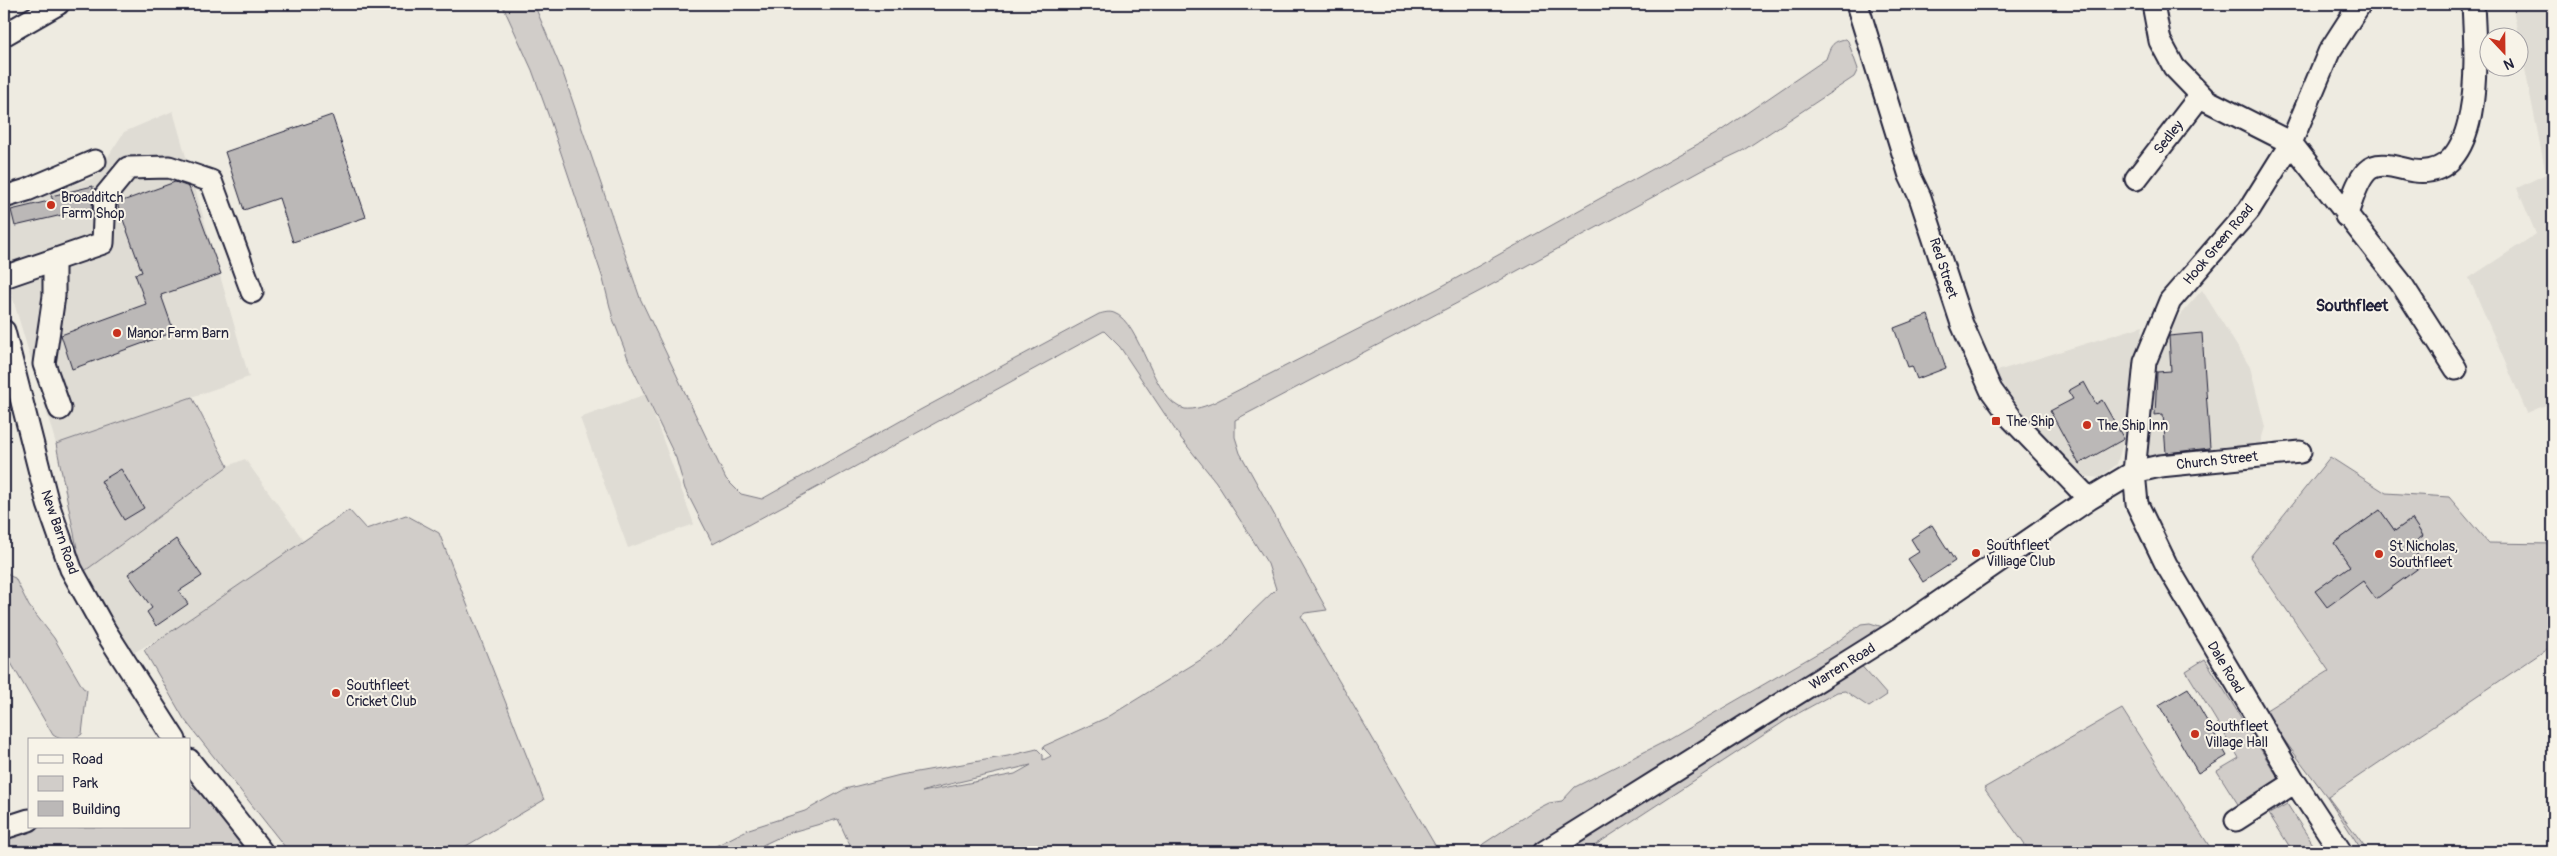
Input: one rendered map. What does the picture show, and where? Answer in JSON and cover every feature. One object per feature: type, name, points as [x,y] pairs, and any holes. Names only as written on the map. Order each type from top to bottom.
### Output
[{"type":"street","points":[[4,36],[58,4]]},
{"type":"street","name":"Red Street","points":[[1857,4],[1910,176],[1920,197],[1962,324],[1984,376],[2007,413],[2089,499]]},
{"type":"street","points":[[2153,4],[2159,35],[2168,58],[2200,96],[2223,111],[2291,143],[2346,216],[2401,283],[2456,370]]},
{"type":"street","name":"Hook Green Road","points":[[2134,472],[2145,362],[2170,301],[2249,210],[2291,143],[2329,52],[2360,4]]},
{"type":"street","points":[[2346,216],[2367,170],[2377,166],[2388,166],[2428,172],[2448,164],[2458,152],[2466,133],[2473,97],[2475,47],[2473,4]]},
{"type":"street","name":"Sedley","points":[[2136,179],[2200,96]]},
{"type":"street","points":[[4,197],[34,188],[95,161]]},
{"type":"street","points":[[4,277],[103,243],[105,196],[128,168],[169,167],[211,181],[252,292]]},
{"type":"street","points":[[54,260],[54,296],[44,364],[60,409]]},
{"type":"street","name":"New Barn Road","points":[[4,331],[48,504],[71,569],[106,632],[174,738]]},
{"type":"street","name":"Church Street","points":[[2134,472],[2160,466],[2300,452]]},
{"type":"street","name":"Warren Road","points":[[1544,852],[1900,629],[2089,499],[2134,472]]},
{"type":"street","name":"Dale Road","points":[[2134,472],[2137,504],[2166,564],[2295,782],[2341,852]]},
{"type":"street","points":[[190,764],[262,852]]},
{"type":"street","points":[[2236,820],[2295,782]]},
{"type":"street","points":[[4,828],[28,820]]},
{"type":"shaded area","points":[[2512,4],[2553,4],[2553,402],[2527,413],[2469,278],[2536,234],[2517,188],[2546,174],[2527,78],[2530,78],[2530,28],[2517,28]]},
{"type":"shaded area","points":[[173,111],[249,377],[56,444],[4,269],[4,207],[94,178],[124,132]]},
{"type":"shaded area","points":[[2202,290],[2250,367],[2265,427],[2259,447],[2147,460],[2152,372],[2164,333]]},
{"type":"shaded area","points":[[2143,326],[2124,439],[2117,464],[2100,478],[2083,476],[2068,466],[2034,427],[1994,372]]},
{"type":"shaded area","points":[[646,394],[694,524],[628,548],[580,418]]},
{"type":"shaded area","points":[[245,459],[304,541],[173,631],[133,653],[82,573],[228,466]]},
{"type":"green space","points":[[502,4],[534,4],[564,76],[640,298],[726,479],[741,494],[762,499],[920,410],[1099,314],[1110,312],[1123,319],[1132,331],[1164,393],[1174,404],[1185,409],[1208,405],[1437,289],[1716,134],[1826,59],[1830,48],[1837,41],[1846,39],[1848,41],[1858,69],[1854,77],[1742,151],[1706,168],[1482,290],[1235,420],[1235,437],[1240,453],[1327,610],[1305,613],[1301,616],[1439,852],[853,852],[838,819],[788,833],[748,852],[704,852],[749,829],[805,811],[845,789],[900,775],[1037,749],[1043,755],[1043,760],[1051,756],[1043,748],[1044,746],[1108,717],[1223,646],[1245,619],[1276,589],[1268,564],[1216,482],[1180,437],[1120,347],[1104,331],[713,544],[685,489],[676,458],[629,361],[613,319],[603,279],[532,70]],"holes":[[[1031,765],[1015,774],[922,792]]]},
{"type":"green space","points":[[192,397],[228,466],[82,573],[56,444]]},
{"type":"green space","points":[[2330,457],[2386,493],[2449,497],[2488,543],[2553,544],[2553,645],[2328,797],[2369,852],[2363,852],[2328,798],[2263,712],[2329,671],[2250,557]],"holes":[[[2380,510],[2395,531],[2411,519],[2423,535],[2410,545],[2424,564],[2376,598],[2363,581],[2316,591],[2350,566],[2334,543]]]},
{"type":"green space","name":"Southfleet Cricket Club","points":[[349,510],[366,529],[406,515],[439,533],[544,800],[456,852],[289,852],[184,719],[144,650]]},
{"type":"green space","points":[[4,568],[10,576],[15,578],[29,606],[54,638],[83,688],[87,690],[82,734],[75,738],[59,738],[53,735],[4,651]]},
{"type":"green space","points":[[1870,623],[1889,629],[1535,852],[1477,852],[1483,844],[1533,811],[1549,803],[1562,801],[1575,787],[1666,741],[1837,642],[1861,624]]},
{"type":"green space","points":[[2205,659],[2282,784],[2241,809],[2217,771],[2239,758],[2186,671]]},
{"type":"green space","points":[[1858,662],[1887,695],[1869,707],[1845,691],[1837,692],[1788,719],[1585,852],[1547,852]]},
{"type":"green space","points":[[2122,709],[2213,852],[2030,852],[1984,788]]},
{"type":"green space","points":[[190,786],[195,788],[211,804],[248,852],[4,852],[4,833],[28,827],[190,828]]},
{"type":"green space","points":[[2287,804],[2318,852],[2293,852],[2269,814]]},
{"type":"building","points":[[332,115],[366,217],[293,242],[279,198],[244,210],[225,152]]},
{"type":"building","points":[[175,182],[189,187],[221,274],[161,295],[174,332],[72,369],[61,335],[146,304],[135,274],[142,272],[117,203]]},
{"type":"building","points":[[93,186],[92,208],[15,226],[11,210],[53,200],[51,196]]},
{"type":"building","points":[[1928,315],[1946,368],[1917,379],[1912,366],[1908,367],[1894,328]]},
{"type":"building","points":[[2202,333],[2210,448],[2166,453],[2163,414],[2155,415],[2157,372],[2171,371],[2169,336]]},
{"type":"building","name":"The Ship Inn","points":[[2084,382],[2096,404],[2102,400],[2124,439],[2079,464],[2050,411],[2073,399],[2068,391]]},
{"type":"building","points":[[121,469],[144,508],[124,520],[101,481]]},
{"type":"building","name":"St Nicholas, Southfleet","points":[[2380,510],[2395,531],[2412,519],[2423,536],[2410,545],[2424,564],[2376,599],[2363,581],[2327,607],[2315,591],[2350,566],[2334,543]]},
{"type":"building","points":[[1932,525],[1955,561],[1923,582],[1908,559],[1919,552],[1911,539]]},
{"type":"building","points":[[176,539],[202,576],[179,591],[188,604],[156,626],[147,612],[152,608],[128,574]]},
{"type":"building","name":"Southfleet Village Hall","points":[[2188,688],[2227,756],[2198,773],[2159,705]]},
{"type":"place","name":"Broadditch Farm Shop","points":[[51,205]]},
{"type":"place","name":"Manor Farm Barn","points":[[117,333]]},
{"type":"place","name":"The Ship","points":[[1996,421]]},
{"type":"place","name":"The Ship Inn","points":[[2087,425]]},
{"type":"place","name":"Southfleet Villiage Club","points":[[1976,553]]},
{"type":"place","name":"St Nicholas, Southfleet","points":[[2379,554]]},
{"type":"place","name":"Southfleet Cricket Club","points":[[336,693]]},
{"type":"place","name":"Southfleet Village Hall","points":[[2195,734]]},
{"type":"district","name":"Southfleet","points":[[2352,305]]}]
